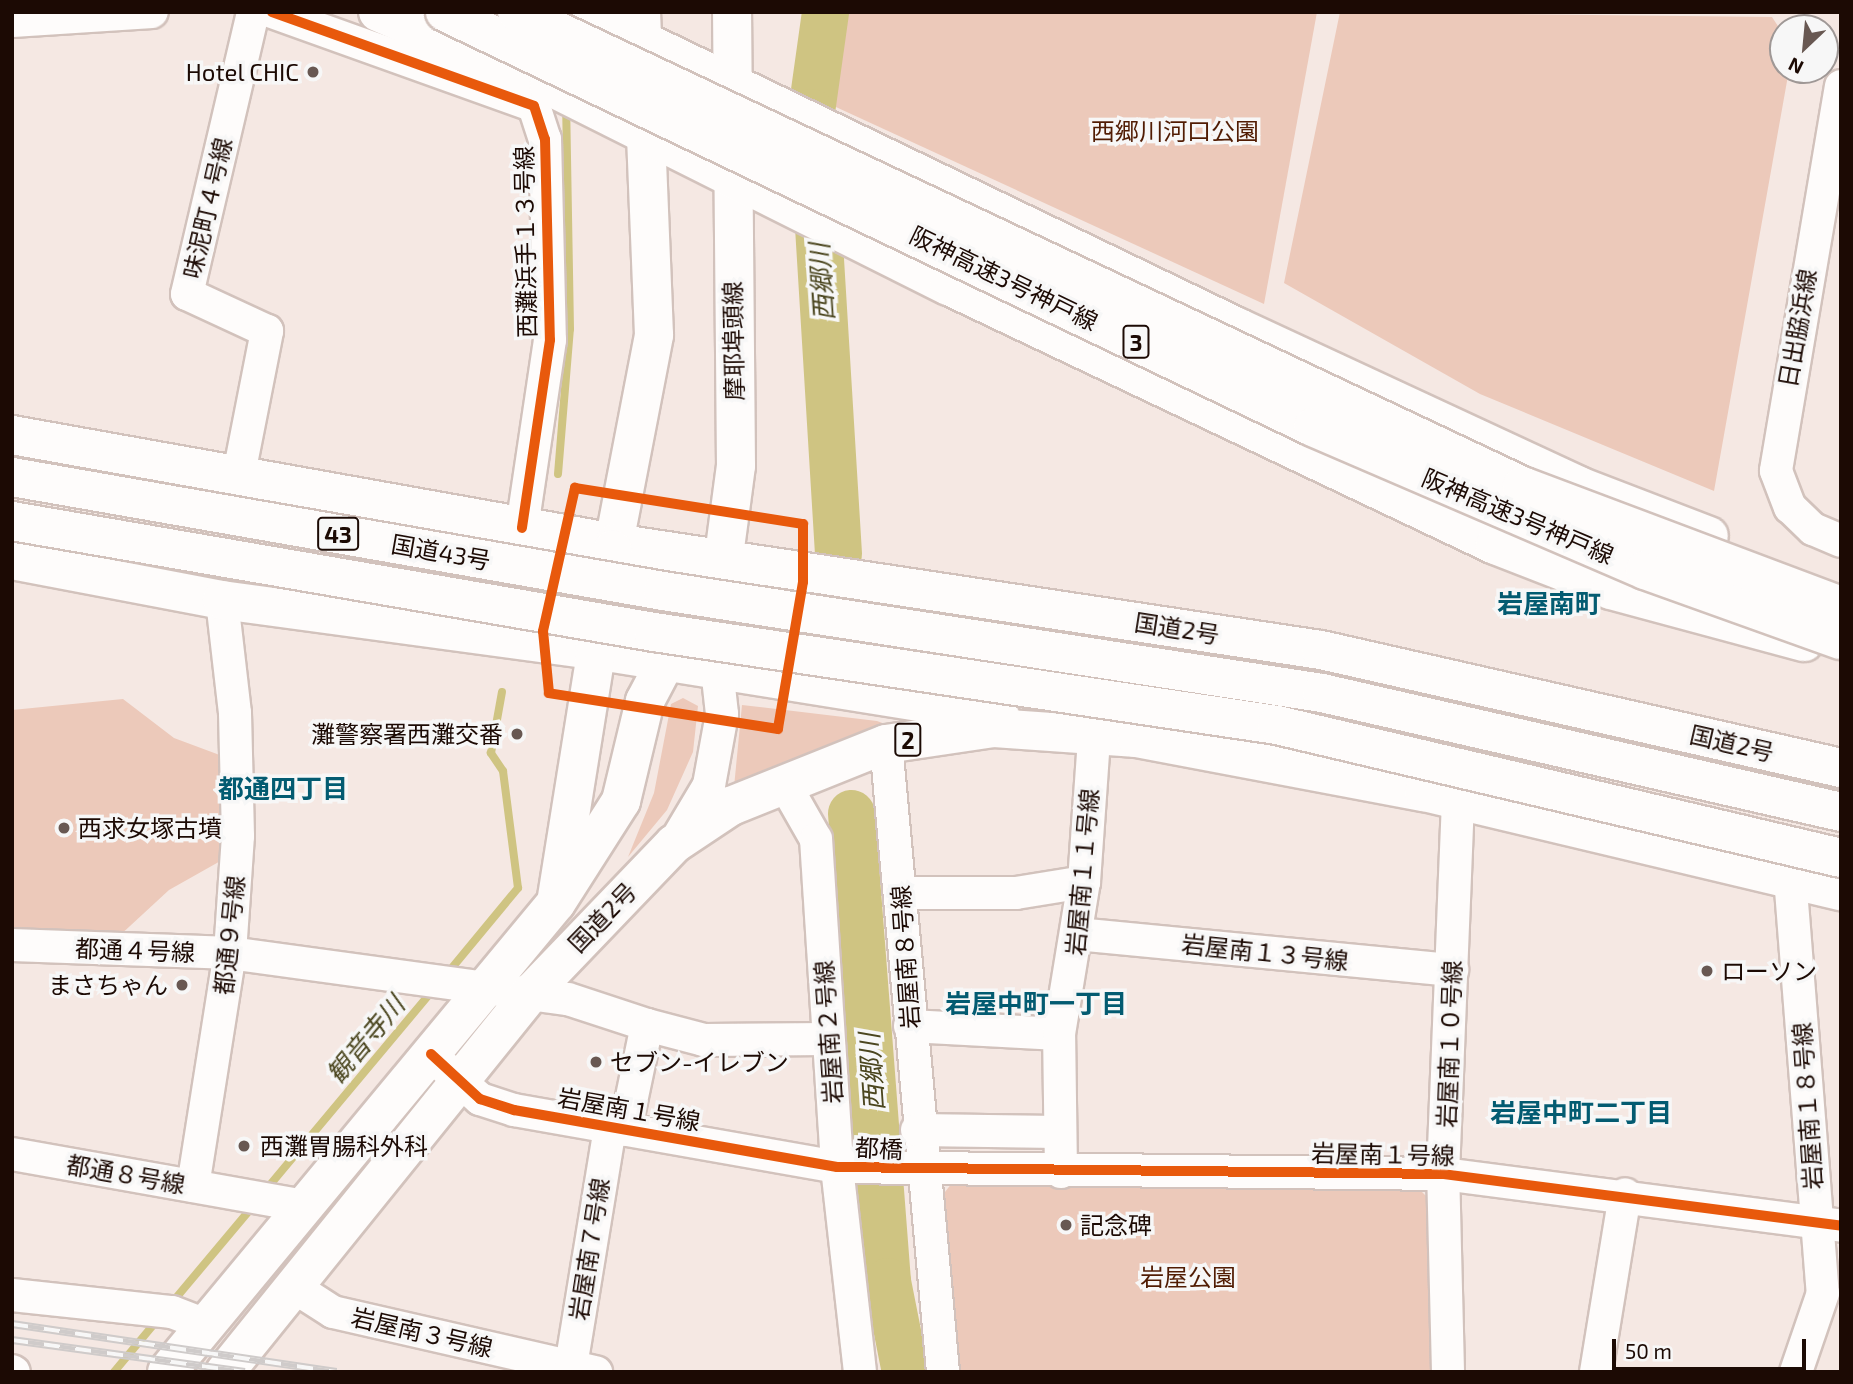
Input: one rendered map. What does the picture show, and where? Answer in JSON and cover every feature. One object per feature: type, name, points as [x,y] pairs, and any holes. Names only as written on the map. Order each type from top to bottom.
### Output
[{"type":"main road","points":[[378,12],[430,20],[949,286],[1495,545],[1684,612],[1841,651]]},
{"type":"main road","name":"阪神高速3号神戸線","points":[[517,12],[1522,486],[1841,606]]},
{"type":"main road","points":[[583,12],[644,27],[736,84],[1237,327],[1579,486],[1841,588]]},
{"type":"main road","name":"摩耶埠頭線","points":[[717,669],[722,561],[736,466],[729,173],[736,84],[732,12]]},
{"type":"main road","name":"阪神高速3号神戸線","points":[[430,20],[1313,427],[1609,556],[1841,640]]},
{"type":"main road","points":[[614,543],[654,335],[644,27]]},
{"type":"main road","name":"43","points":[[12,435],[238,479],[614,543]]},
{"type":"main road","name":"国道43号","points":[[12,477],[663,591]]},
{"type":"main road","name":"国道43号","points":[[12,521],[660,646]]},
{"type":"main road","name":"国道2号","points":[[167,1372],[175,1315],[289,1203],[431,1054],[457,988],[556,903],[594,650],[614,543],[1321,650],[1841,768]]},
{"type":"main road","points":[[12,559],[222,600],[594,650]]},
{"type":"main road","points":[[556,903],[621,801],[660,646],[719,601],[781,569]]},
{"type":"main road","name":"国道2号","points":[[663,591],[1322,693],[1841,812]]},
{"type":"main road","name":"国道2号","points":[[594,650],[660,646],[1277,725],[1841,858]]},
{"type":"main road","name":"国道2号","points":[[660,646],[717,669],[1137,738],[1441,796],[1841,891]]},
{"type":"main road","points":[[1441,796],[1452,680]]},
{"type":"main road","name":"国道2号","points":[[225,1372],[532,992],[674,844],[730,806],[886,744],[994,728],[1094,738],[1137,738]]},
{"type":"street","points":[[12,21],[152,12]]},
{"type":"street","name":"味泥町４号線","points":[[238,479],[267,331],[187,294],[253,12]]},
{"type":"street","name":"西灘浜手１３号線","points":[[272,12],[534,106],[545,139],[550,340],[522,528]]},
{"type":"street","name":"日出脇浜線","points":[[1841,86],[1776,471],[1790,507],[1814,529],[1841,541]]},
{"type":"street","name":"都通９号線","points":[[194,1186],[230,953],[236,749],[222,600]]},
{"type":"street","points":[[674,844],[709,785],[722,714],[717,669]]},
{"type":"street","name":"岩屋南１１号線","points":[[1061,1172],[1059,1034],[1084,882],[1094,738]]},
{"type":"street","name":"岩屋南８号線","points":[[886,744],[900,893],[920,1171],[943,1372]]},
{"type":"street","name":"岩屋南２号線","points":[[784,783],[816,839],[836,1167],[860,1372]]},
{"type":"street","name":"岩屋南１０号線","points":[[1441,796],[1452,970],[1443,1174],[1448,1372]]},
{"type":"street","name":"岩屋南１８号線","points":[[1790,877],[1828,1222],[1823,1293],[1796,1372]]},
{"type":"street","points":[[900,893],[1016,893],[1084,882]]},
{"type":"street","name":"岩屋南１３号線","points":[[1077,934],[1452,970]]},
{"type":"street","name":"都通４号線","points":[[12,945],[230,953],[457,988],[532,992],[704,1040],[828,1039]]},
{"type":"street","points":[[457,988],[470,1068]]},
{"type":"street","name":"岩屋南７号線","points":[[579,1368],[617,1128],[646,1025]]},
{"type":"street","points":[[910,1027],[1059,1034]]},
{"type":"street","name":"岩屋南１号線","points":[[431,1054],[470,1068],[480,1099],[514,1110],[836,1167]]},
{"type":"street","points":[[917,1130],[1059,1132]]},
{"type":"street","name":"都通８号線","points":[[12,1153],[289,1203]]},
{"type":"street","name":"都橋","points":[[836,1167],[920,1171]]},
{"type":"street","name":"岩屋南１号線","points":[[920,1171],[1443,1174],[1625,1194],[1828,1222]]},
{"type":"street","points":[[1596,1372],[1625,1194]]},
{"type":"street","name":"岩屋南３号線","points":[[294,1287],[332,1312],[432,1338],[579,1368]]},
{"type":"street","points":[[12,1295],[175,1315]]},
{"type":"green space","name":"西郷川河口公園","points":[[845,12],[1317,12],[1264,304],[825,102]]},
{"type":"green space","points":[[1340,12],[1769,17],[1769,84],[1787,84],[1714,491],[1480,394],[1284,283]]},
{"type":"green space","points":[[683,698],[698,706],[693,752],[667,810],[628,857],[654,793],[671,704]]},
{"type":"green space","points":[[123,699],[174,738],[225,757],[224,859],[169,890],[117,938],[12,934],[12,710]]},
{"type":"green space","points":[[742,705],[877,721],[885,724],[734,787]]},
{"type":"green space","name":"岩屋公園","points":[[952,1183],[1415,1185],[1433,1203],[1437,1372],[956,1372],[938,1201]]},
{"type":"waterway","name":"西郷川","points":[[825,12],[811,112],[838,553]]},
{"type":"waterway","name":"観音寺川","points":[[558,474],[570,329],[566,106]]},
{"type":"waterway","name":"観音寺川","points":[[446,975],[518,888],[503,771],[491,753],[502,692]]},
{"type":"waterway","name":"西郷川","points":[[851,813],[887,1281],[905,1372]]},
{"type":"waterway","name":"観音寺川","points":[[264,1192],[433,990]]},
{"type":"waterway","name":"観音寺川","points":[[170,1305],[254,1205]]},
{"type":"waterway","name":"観音寺川","points":[[114,1372],[159,1318]]},
{"type":"railway","points":[[12,1324],[336,1372]]},
{"type":"railway","points":[[12,1340],[245,1372]]},
{"type":"cycle path","points":[[272,12],[534,106],[545,139],[550,340],[522,528]]},
{"type":"cycle path","points":[[575,488],[803,524],[803,582],[778,729],[549,693],[543,631],[575,488]]},
{"type":"cycle path","points":[[431,1054],[480,1099],[514,1110],[837,1167],[1443,1174],[1841,1226]]},
{"type":"place","name":"Hotel CHIC","points":[[313,72]]},
{"type":"place","name":"灘警察署西灘交番","points":[[517,734]]},
{"type":"place","name":"西求女塚古墳","points":[[64,828]]},
{"type":"place","name":"ローソン","points":[[1707,971]]},
{"type":"place","name":"まさちゃん","points":[[182,985]]},
{"type":"place","name":"セブン-イレブン","points":[[596,1062]]},
{"type":"place","name":"西灘胃腸科外科","points":[[244,1146]]},
{"type":"place","name":"記念碑","points":[[1066,1225]]},
{"type":"district","name":"岩屋南町","points":[[1549,603]]},
{"type":"district","name":"都通四丁目","points":[[283,788]]},
{"type":"district","name":"岩屋中町一丁目","points":[[1036,1003]]},
{"type":"district","name":"岩屋中町二丁目","points":[[1581,1112]]}]
